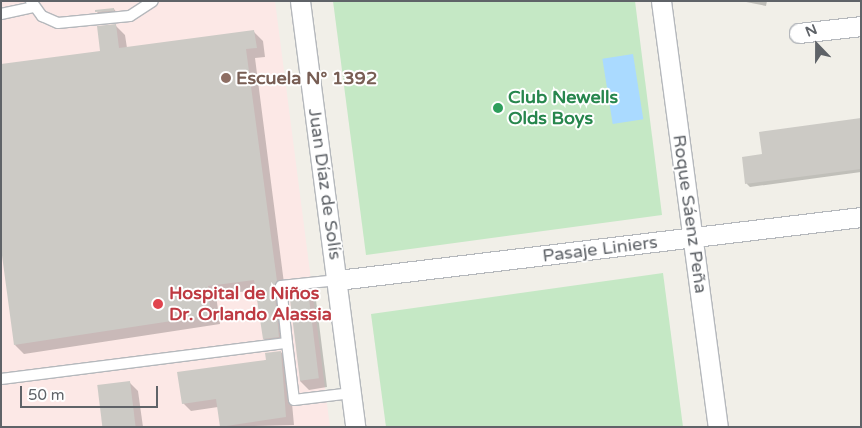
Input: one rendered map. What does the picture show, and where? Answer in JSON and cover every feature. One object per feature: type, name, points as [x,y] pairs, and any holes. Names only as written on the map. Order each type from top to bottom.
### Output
[{"type":"street","name":"Juan Díaz de Solís","points":[[300,1],[338,280],[355,427]]},
{"type":"street","name":"Roque Sáenz Peña","points":[[662,1],[718,427]]},
{"type":"street","points":[[799,33],[861,26]]},
{"type":"street","name":"Pasaje Liniers","points":[[338,280],[861,217]]},
{"type":"lane","points":[[1,14],[32,4],[49,21],[58,23],[130,16],[153,1]]},
{"type":"lane","points":[[338,280],[281,286],[294,400],[352,393]]},
{"type":"lane","points":[[1,379],[287,343]]},
{"type":"shaded area","name":"Hospital de Niños Dr. Orlando Alassia","points":[[1,1],[275,1],[330,427],[1,427]]},
{"type":"green space","name":"Club Newells Olds Boys","points":[[333,1],[635,1],[662,215],[366,255]]},
{"type":"green space","points":[[663,273],[683,427],[386,427],[371,314]]},
{"type":"water","points":[[633,54],[643,119],[613,124],[602,59]]},
{"type":"building","points":[[114,8],[114,11],[95,12],[95,10]]},
{"type":"building","name":"Hospital de Niños Dr. Orlando Alassia","points":[[116,24],[119,48],[254,30],[257,48],[246,49],[277,281],[274,287],[279,337],[263,339],[254,280],[208,286],[211,315],[14,345],[1,248],[1,64],[100,51],[97,26]]},
{"type":"building","points":[[861,118],[861,169],[745,184],[742,157],[762,154],[759,132]]},
{"type":"building","points":[[308,290],[319,378],[300,381],[289,292]]},
{"type":"building","points":[[281,351],[286,417],[220,427],[216,399],[182,404],[177,372],[266,360],[265,353]]},
{"type":"building","points":[[130,381],[136,427],[102,427],[97,385]]},
{"type":"place","name":"Escuela N° 1392","points":[[226,78]]},
{"type":"place","name":"Club Newells Olds Boys","points":[[498,108]]},
{"type":"place","name":"Hospital de Niños Dr. Orlando Alassia","points":[[158,304]]}]
